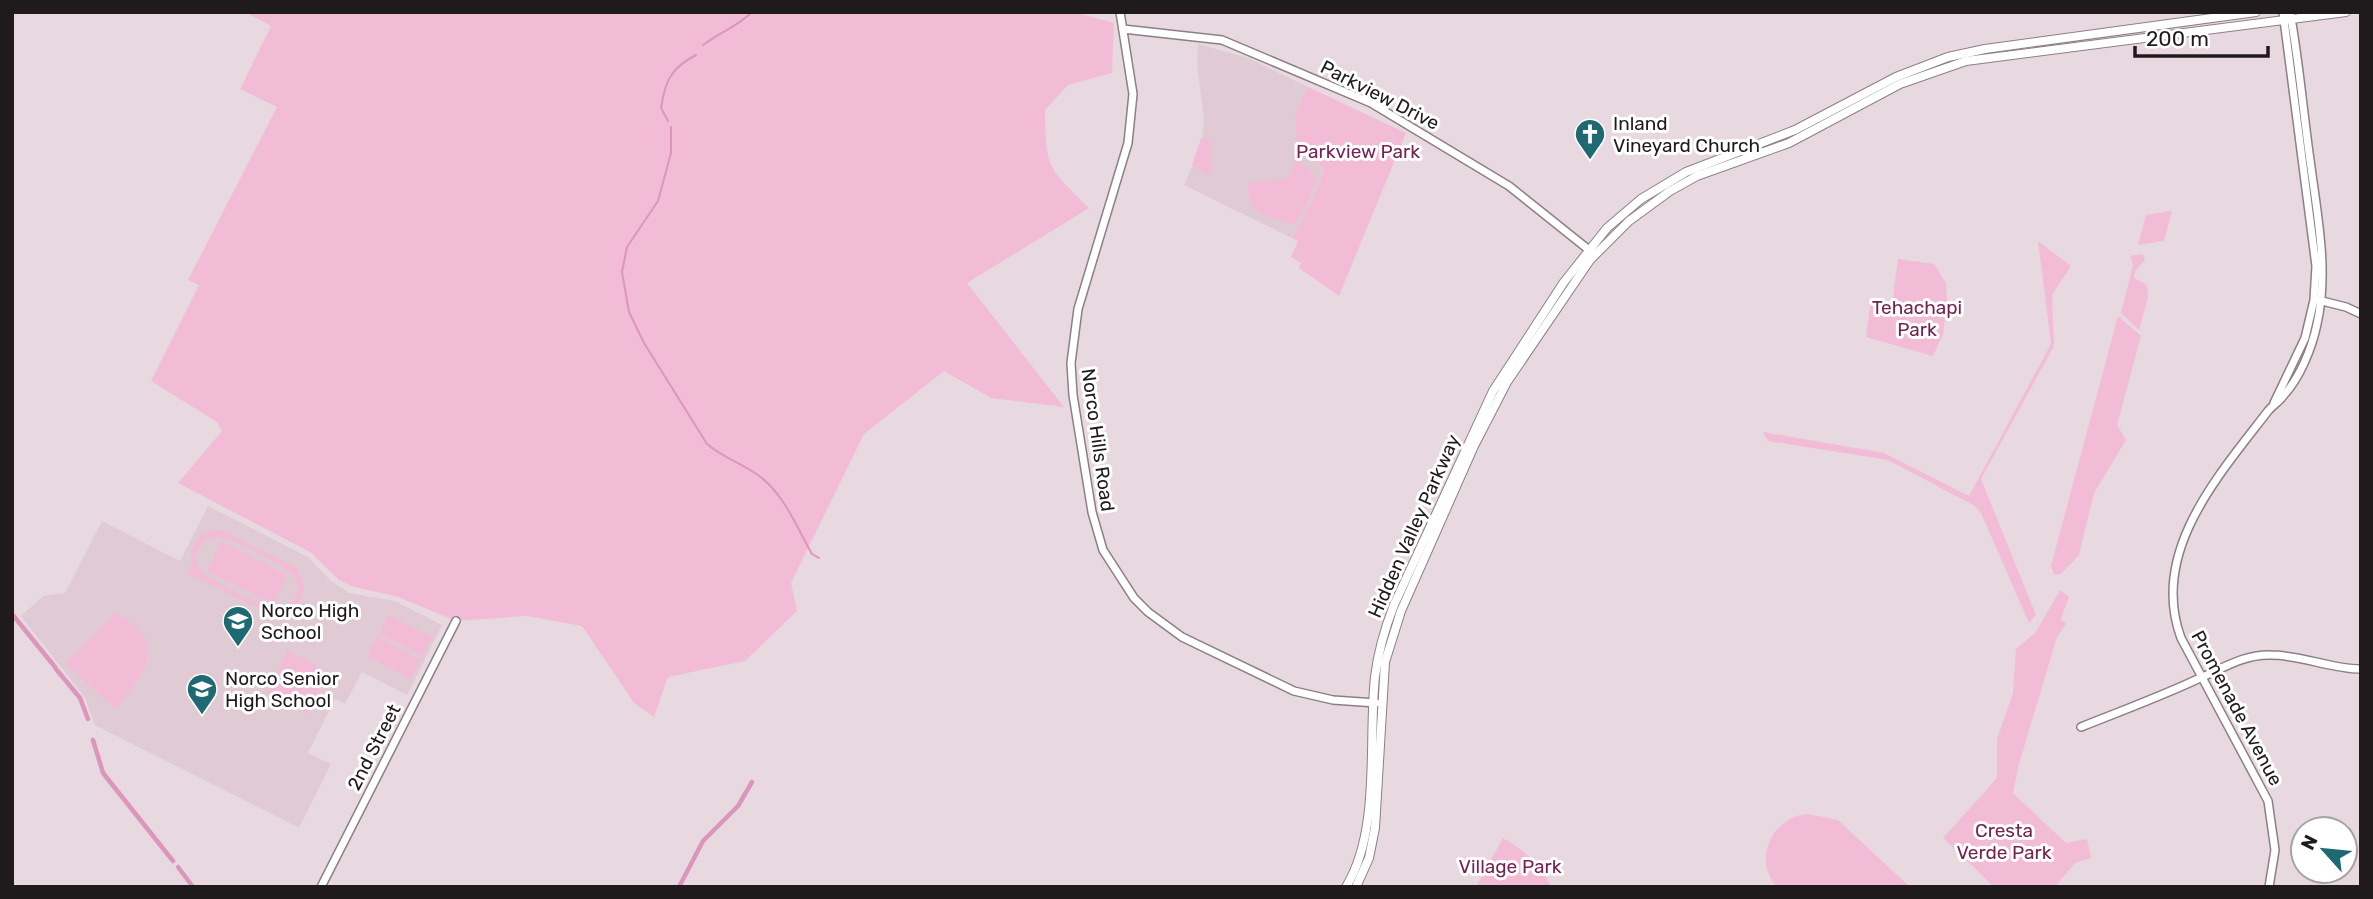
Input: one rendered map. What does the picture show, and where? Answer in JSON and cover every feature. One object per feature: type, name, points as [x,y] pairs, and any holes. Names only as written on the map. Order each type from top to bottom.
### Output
[{"type":"main road","points":[[1591,252],[1641,199],[1686,172],[1795,130],[1896,77],[1942,59],[1985,49],[2256,12]]},
{"type":"main road","points":[[1591,252],[1647,206],[1689,180],[1741,158],[1789,144],[1900,84],[1944,68],[1986,57],[2287,16],[2346,12]]},
{"type":"main road","name":"Hidden Valley Parkway","points":[[1356,887],[1369,858],[1375,828],[1376,703],[1395,626],[1474,446],[1507,382],[1591,252]]},
{"type":"main road","name":"Hidden Valley Parkway","points":[[1346,887],[1361,856],[1366,827],[1379,653],[1388,620],[1482,410],[1520,347],[1591,252]]},
{"type":"main road","points":[[1520,347],[1526,347],[1538,335]]},
{"type":"main road","points":[[1474,446],[1473,439],[1483,417],[1482,410],[1489,406],[1501,386],[1507,382]]},
{"type":"street","name":"Norco Hills Road","points":[[1120,12],[1133,94],[1128,143],[1077,309],[1071,363],[1073,396],[1092,512],[1103,550],[1134,597],[1148,612],[1182,637],[1294,691],[1333,700],[1376,703]]},
{"type":"street","name":"Promenade Avenue","points":[[2269,887],[2275,850],[2268,800],[2181,638],[2174,614],[2173,589],[2179,552],[2195,514],[2273,404],[2283,397],[2298,373],[2312,341],[2318,300],[2316,266],[2287,16]]},
{"type":"street","name":"Parkview Drive","points":[[1123,29],[1222,40],[1371,103],[1506,184],[1591,252]]},
{"type":"street","points":[[2318,300],[2361,314]]},
{"type":"street","name":"2nd Street","points":[[321,887],[456,621]]},
{"type":"street","points":[[2081,727],[2202,678],[2226,664],[2269,654],[2303,658],[2329,666],[2361,669]]},
{"type":"shaded area","points":[[1198,44],[1248,58],[1308,87],[1295,115],[1324,167],[1312,201],[1292,238],[1184,185],[1202,143],[1204,118],[1197,66]]},
{"type":"shaded area","name":"Norco High School","points":[[208,506],[308,557],[331,581],[349,593],[395,601],[442,625],[407,695],[362,672],[345,704],[335,699],[308,753],[331,764],[299,828],[95,725],[85,698],[21,616],[43,596],[65,593],[102,521],[180,561]]},
{"type":"green space","points":[[245,12],[1074,12],[1114,23],[1112,73],[1068,85],[1045,110],[1046,145],[1052,166],[1089,208],[967,283],[1064,407],[991,398],[944,371],[864,434],[791,583],[797,611],[745,661],[668,677],[654,717],[634,703],[582,626],[527,616],[456,621],[398,597],[351,586],[339,580],[310,552],[178,483],[222,431],[217,422],[151,381],[199,285],[188,280],[277,107],[240,89],[271,26]]},
{"type":"green space","name":"Parkview Park","points":[[1308,87],[1406,133],[1339,296],[1299,268],[1301,263],[1291,257],[1298,241],[1292,238],[1312,201],[1324,168],[1297,141],[1295,115]]},
{"type":"green space","points":[[1201,138],[1211,142],[1212,172],[1206,174],[1192,165]]},
{"type":"green space","points":[[1298,159],[1317,178],[1305,210],[1293,225],[1259,213],[1248,194],[1248,183],[1288,178]]},
{"type":"green space","points":[[2172,211],[2164,241],[2138,245],[2146,215]]},
{"type":"green space","points":[[2038,241],[2071,266],[2052,295],[2054,346],[1981,479],[2036,615],[2029,623],[1981,513],[1975,506],[1888,460],[1768,441],[1763,432],[1884,453],[1969,496],[2051,344]]},
{"type":"green space","points":[[2143,254],[2145,260],[2135,271],[2134,278],[2147,285],[2148,297],[2139,330],[2121,313],[2133,265],[2130,256]]},
{"type":"green space","name":"Tehachapi Park","points":[[1898,259],[1934,264],[1946,283],[1947,302],[1943,334],[1933,356],[1866,337],[1871,301],[1892,304]]},
{"type":"green space","points":[[2118,316],[2141,336],[2117,425],[2126,440],[2094,493],[2079,555],[2061,574],[2054,575],[2051,566]]},
{"type":"green space","points":[[222,530],[297,568],[305,588],[297,607],[282,615],[269,614],[187,573],[192,568],[191,553],[196,541],[214,531]],"holes":[[[214,537],[223,538],[261,554],[294,577],[298,584],[294,600],[288,606],[275,609],[248,598],[201,571],[196,561],[200,546]]]},
{"type":"green space","points":[[222,541],[287,575],[273,604],[207,571]]},
{"type":"green space","name":"Cresta Verde Park","points":[[2060,590],[2069,597],[2061,619],[2066,624],[2057,637],[2013,793],[2066,843],[2087,839],[2091,858],[2075,863],[2055,887],[1994,887],[1943,838],[1997,778],[1997,739],[2013,693],[2016,649],[2036,632]]},
{"type":"green space","points":[[115,613],[143,635],[148,646],[148,658],[136,682],[115,709],[65,663]]},
{"type":"green space","points":[[388,615],[432,637],[422,656],[379,634]]},
{"type":"green space","points":[[377,637],[420,660],[411,679],[367,656]]},
{"type":"green space","points":[[287,651],[315,665],[323,673],[325,679],[309,714],[267,693]]},
{"type":"green space","points":[[1807,814],[1838,820],[1910,887],[1777,887],[1766,865],[1770,842],[1784,823]]},
{"type":"green space","name":"Village Park","points":[[1503,838],[1531,858],[1551,887],[1476,887]]},
{"type":"waterway","points":[[703,45],[752,12]]},
{"type":"waterway","points":[[668,121],[661,108],[667,83],[675,70],[696,55]]},
{"type":"waterway","points":[[671,127],[671,153],[658,201],[627,247],[622,272],[629,312],[644,343],[707,444],[765,480],[788,510],[812,554],[819,558]]},
{"type":"waterway","points":[[12,614],[55,667]]},
{"type":"waterway","points":[[56,669],[80,698],[88,719]]},
{"type":"waterway","points":[[93,740],[103,773],[173,861]]},
{"type":"waterway","points":[[679,887],[703,841],[738,806],[752,782]]},
{"type":"waterway","points":[[178,867],[193,887]]},
{"type":"place","name":"Inland Vineyard Church","points":[[1590,161]]},
{"type":"place","name":"Norco High School","points":[[238,648]]},
{"type":"place","name":"Norco Senior High School","points":[[202,716]]}]
